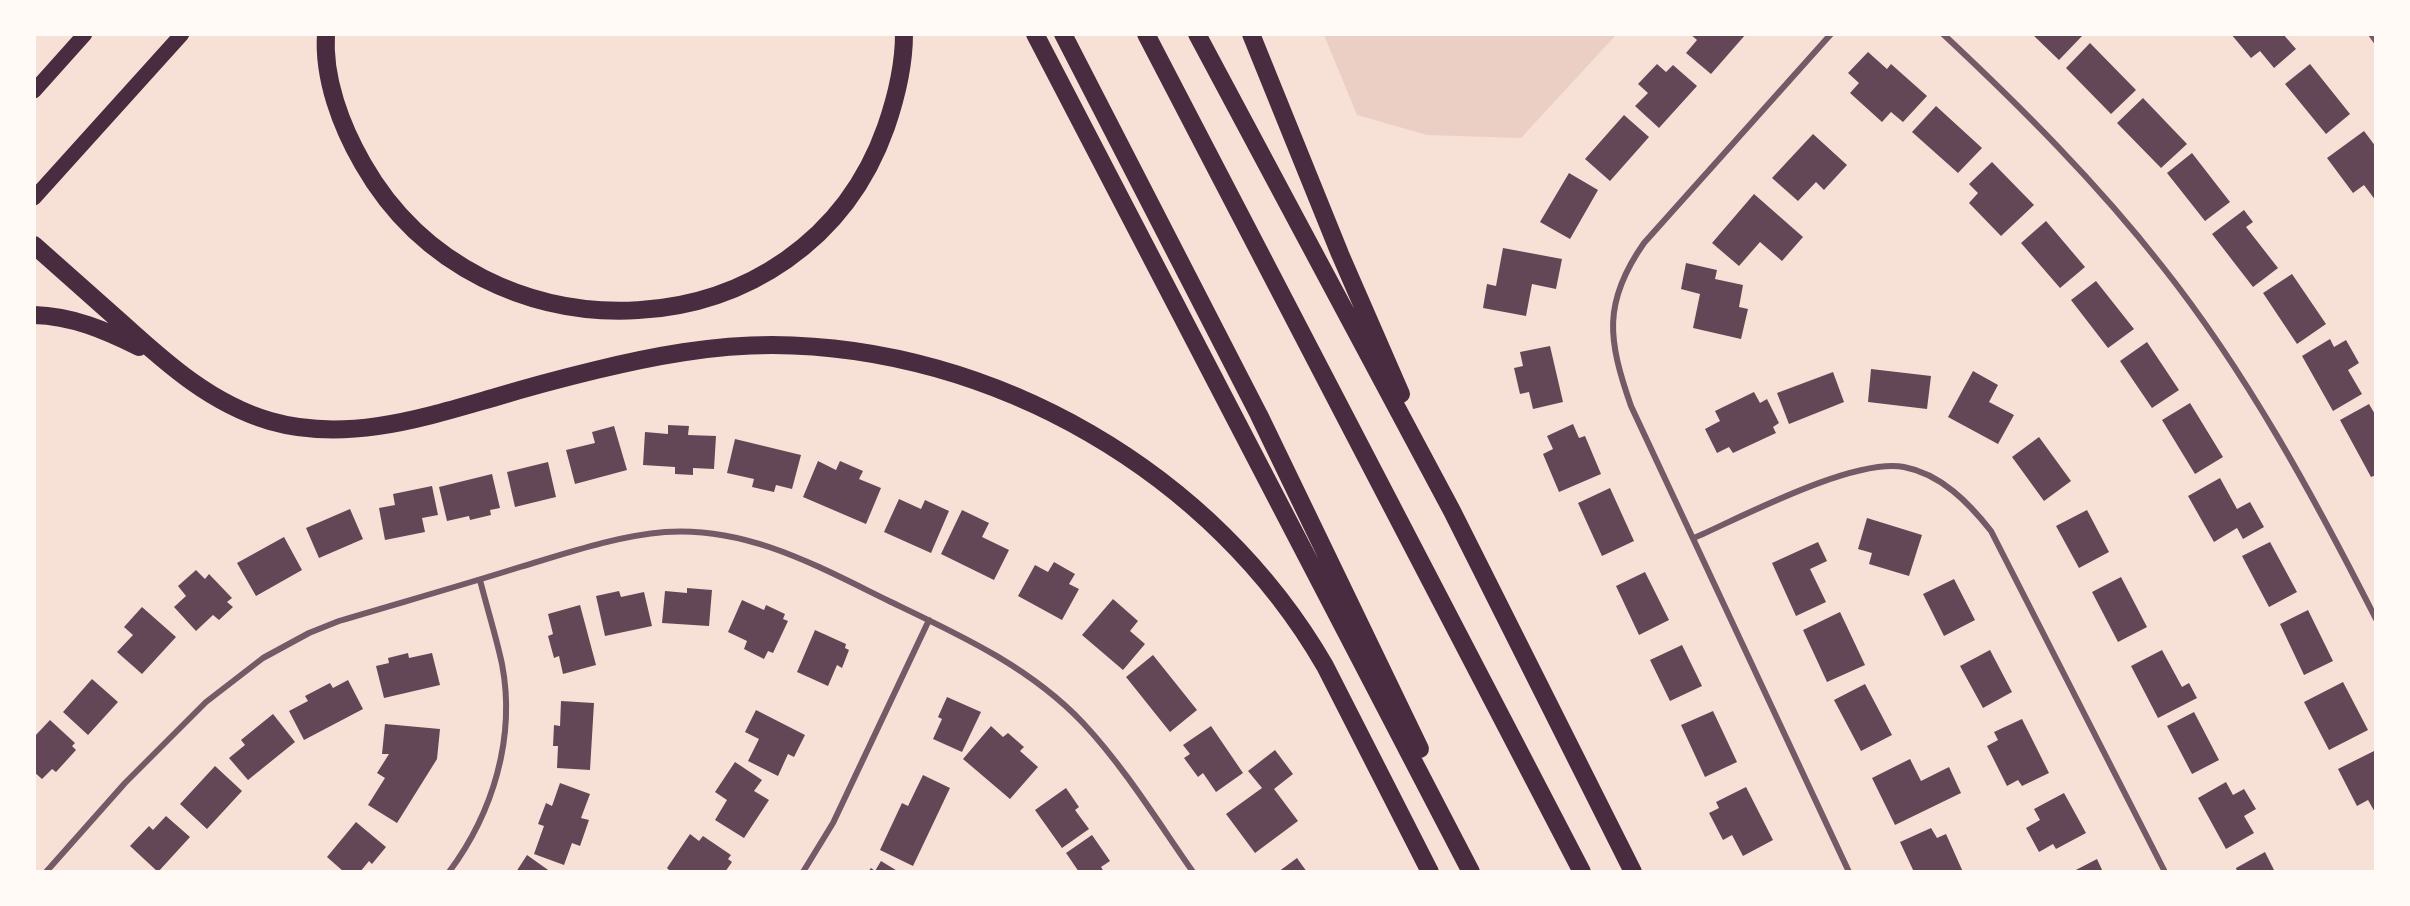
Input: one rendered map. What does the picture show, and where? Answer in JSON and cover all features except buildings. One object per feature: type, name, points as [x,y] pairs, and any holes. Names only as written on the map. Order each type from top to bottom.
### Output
[{"type":"highway","points":[[326,34],[330,75],[338,112],[347,134],[372,179],[403,219],[459,266],[491,283],[525,296],[582,309],[621,312],[690,303],[720,294],[757,278],[806,245],[837,214],[872,162],[895,99],[904,34]]},
{"type":"highway","points":[[1035,34],[1471,872]]},
{"type":"highway","points":[[1063,34],[1270,436],[1379,659],[1477,872]]},
{"type":"highway","points":[[1131,34],[1239,214]]},
{"type":"highway","points":[[1146,34],[1582,872]]},
{"type":"highway","points":[[1197,34],[1452,512],[1633,872]]},
{"type":"highway","points":[[1251,34],[1340,254],[1452,512]]},
{"type":"highway","points":[[34,245],[164,361],[225,403],[270,421],[314,428],[359,429],[401,423],[595,370],[664,355],[716,347],[808,346],[896,358],[939,369],[1025,399],[1100,439],[1167,487],[1206,519],[1270,584],[1307,634],[1325,666],[1430,872]]},
{"type":"highway","points":[[34,315],[72,319],[94,326],[164,361]]},
{"type":"main road","points":[[34,91],[85,34]]},
{"type":"main road","points":[[34,198],[182,34]]},
{"type":"street","points":[[1831,34],[1644,243],[1622,279],[1614,304],[1612,326],[1617,367],[1631,406],[1849,872]]},
{"type":"street","points":[[1944,34],[2057,145],[2110,203],[2207,326],[2260,410],[2319,512],[2376,620]]},
{"type":"street","points":[[2371,34],[2376,41]]},
{"type":"street","points":[[1694,538],[1827,480],[1873,467],[1904,467],[1929,476],[1952,489],[1974,510],[1991,531],[2165,872]]},
{"type":"street","points":[[46,872],[176,730],[206,702],[263,658],[309,633],[339,621],[592,546],[643,535],[695,532],[736,538],[771,547],[799,558],[997,655],[1043,687],[1082,722],[1141,797],[1193,872]]},
{"type":"street","points":[[449,872],[461,855],[490,799],[501,761],[505,723],[502,664],[480,579]]},
{"type":"street","points":[[803,872],[833,823],[929,620]]},
{"type":"shaded area","points":[[1324,35],[1616,35],[1521,138],[1427,135],[1357,115]]}]
